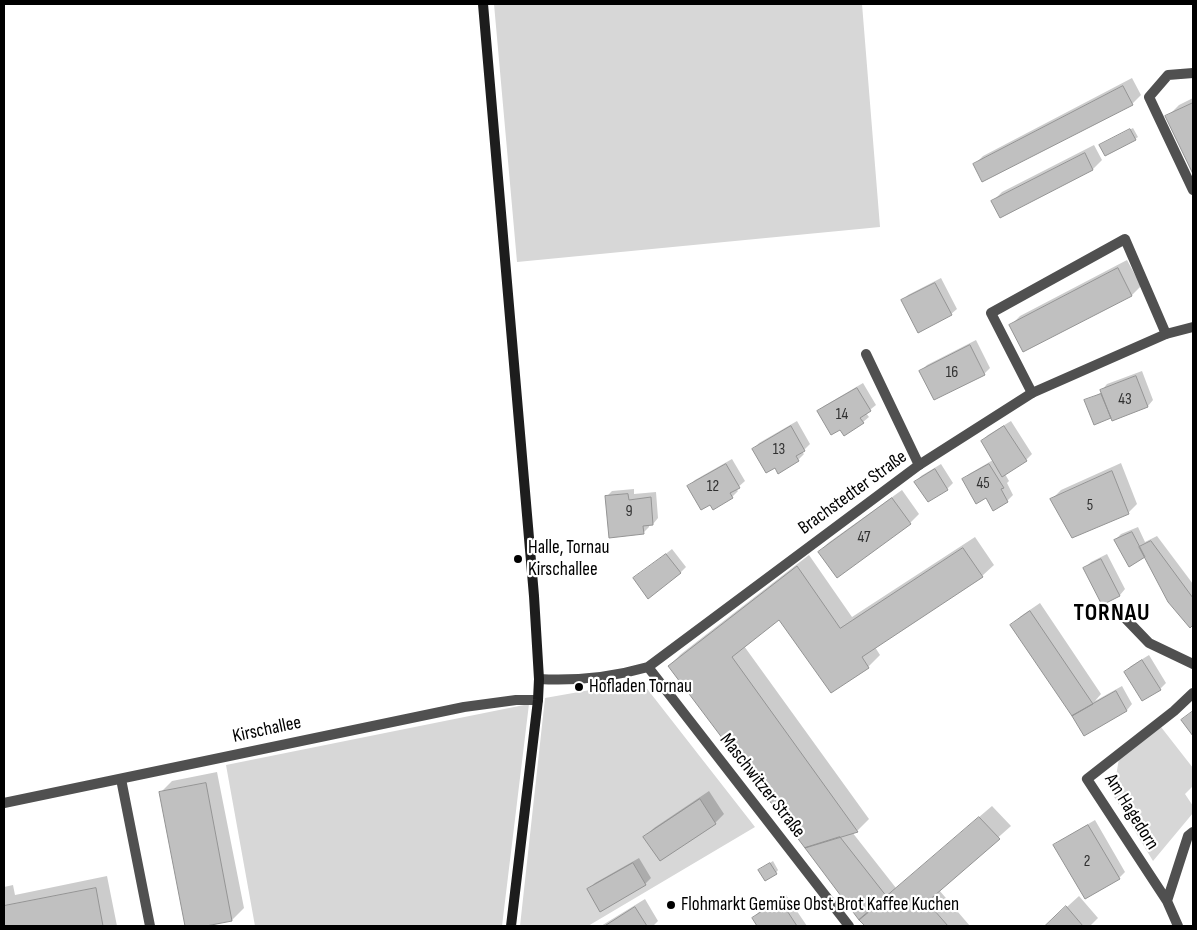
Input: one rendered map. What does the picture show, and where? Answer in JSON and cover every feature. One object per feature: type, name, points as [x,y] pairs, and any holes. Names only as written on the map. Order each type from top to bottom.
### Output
[{"type":"main road","points":[[483,4],[534,596],[539,679],[511,926]]},
{"type":"street","points":[[1193,73],[1168,75],[1149,97],[1193,190]]},
{"type":"street","points":[[1032,393],[991,313],[1125,239],[1166,334]]},
{"type":"street","name":"Brachstedter Straße","points":[[539,679],[580,679],[631,672],[648,667],[920,465],[1032,393],[1166,334],[1193,327]]},
{"type":"street","points":[[866,354],[920,465]]},
{"type":"street","points":[[1124,617],[1149,643],[1193,664]]},
{"type":"street","name":"Maschwitzer Straße","points":[[648,667],[849,926]]},
{"type":"street","name":"Am Hagedorn","points":[[1178,926],[1167,901],[1087,779],[1193,694]]},
{"type":"street","name":"Kirschallee","points":[[4,803],[464,707],[516,700],[538,700]]},
{"type":"street","points":[[121,779],[150,926]]},
{"type":"street","name":"Am Hagedorn","points":[[1167,901],[1188,836],[1193,832]]},
{"type":"shaded area","points":[[494,4],[862,4],[880,227],[517,262]]},
{"type":"shaded area","points":[[641,681],[755,827],[588,926],[520,926],[545,698]]},
{"type":"shaded area","points":[[529,704],[502,926],[255,926],[226,765]]},
{"type":"shaded area","points":[[1161,727],[1193,768],[1193,786],[1185,794],[1193,806],[1193,813],[1153,861],[1113,795],[1119,758]]},
{"type":"building","points":[[1123,86],[1133,105],[982,182],[973,164]]},
{"type":"building","points":[[1193,103],[1193,174],[1165,116]]},
{"type":"building","points":[[1130,129],[1136,140],[1105,156],[1099,145]]},
{"type":"building","points":[[1085,153],[1093,170],[1000,218],[991,201]]},
{"type":"building","points":[[1118,268],[1132,296],[1023,352],[1009,325]]},
{"type":"building","points":[[935,283],[952,315],[918,333],[901,300]]},
{"type":"building","points":[[970,345],[985,375],[934,400],[919,371]]},
{"type":"building","points":[[1136,376],[1148,407],[1112,421],[1100,390]]},
{"type":"building","points":[[857,388],[871,411],[860,418],[864,423],[844,436],[840,430],[831,435],[817,411]]},
{"type":"building","points":[[1101,394],[1111,418],[1094,425],[1084,400]]},
{"type":"building","points":[[791,426],[805,451],[796,456],[799,461],[778,474],[775,468],[766,473],[752,449]]},
{"type":"building","points":[[1004,426],[1027,461],[1002,477],[981,441]]},
{"type":"building","points":[[726,464],[740,488],[730,493],[733,498],[713,510],[710,505],[701,510],[687,486]]},
{"type":"building","points":[[989,464],[1004,488],[1001,489],[1008,502],[993,511],[986,498],[976,504],[962,479]]},
{"type":"building","points":[[935,469],[948,490],[928,502],[914,482]]},
{"type":"building","points":[[1112,471],[1129,514],[1072,538],[1050,499]]},
{"type":"building","points":[[628,494],[629,500],[651,497],[653,525],[643,526],[644,534],[609,538],[605,496]]},
{"type":"building","points":[[892,498],[911,524],[837,578],[818,552]]},
{"type":"building","points":[[1132,532],[1145,557],[1129,567],[1114,540]]},
{"type":"building","points":[[1151,541],[1193,598],[1193,625],[1190,628],[1168,602],[1139,547]]},
{"type":"building","points":[[963,548],[983,577],[862,657],[869,668],[831,693],[779,620],[732,657],[858,832],[805,848],[668,666],[797,566],[840,628]]},
{"type":"building","points":[[666,554],[681,573],[648,599],[633,578]]},
{"type":"building","points":[[1101,559],[1120,596],[1102,605],[1083,568]]},
{"type":"building","points":[[1030,611],[1093,704],[1072,716],[1010,625]]},
{"type":"building","points":[[1142,660],[1161,690],[1142,701],[1124,672]]},
{"type":"building","points":[[1116,691],[1127,711],[1084,736],[1072,716]]},
{"type":"building","points":[[1193,711],[1193,736],[1181,720]]},
{"type":"building","points":[[206,783],[232,921],[206,926],[185,926],[159,792]]},
{"type":"building","points":[[700,799],[716,824],[660,861],[643,837]]},
{"type":"building","points":[[979,817],[1000,839],[927,902],[948,926],[865,926],[859,920]]},
{"type":"building","points":[[1088,825],[1120,879],[1085,899],[1053,845]]},
{"type":"building","points":[[840,837],[887,897],[859,920],[805,848]]},
{"type":"building","points":[[633,863],[646,885],[600,912],[587,889]]},
{"type":"building","points":[[770,863],[777,874],[765,881],[758,870]]},
{"type":"building","points":[[96,888],[103,926],[4,926],[4,906]]},
{"type":"building","points":[[780,900],[797,926],[757,926],[752,918]]},
{"type":"building","points":[[1066,906],[1083,926],[1045,926]]},
{"type":"building","points":[[635,907],[647,926],[605,926]]},
{"type":"place","name":"Halle, Tornau Kirschallee","points":[[518,559]]},
{"type":"place","name":"Hofladen Tornau","points":[[579,687]]},
{"type":"place","name":"Flohmarkt Gemüse Obst Brot Kaffee Kuchen","points":[[671,905]]},
{"type":"district","name":"TORNAU","points":[[1112,614]]}]
